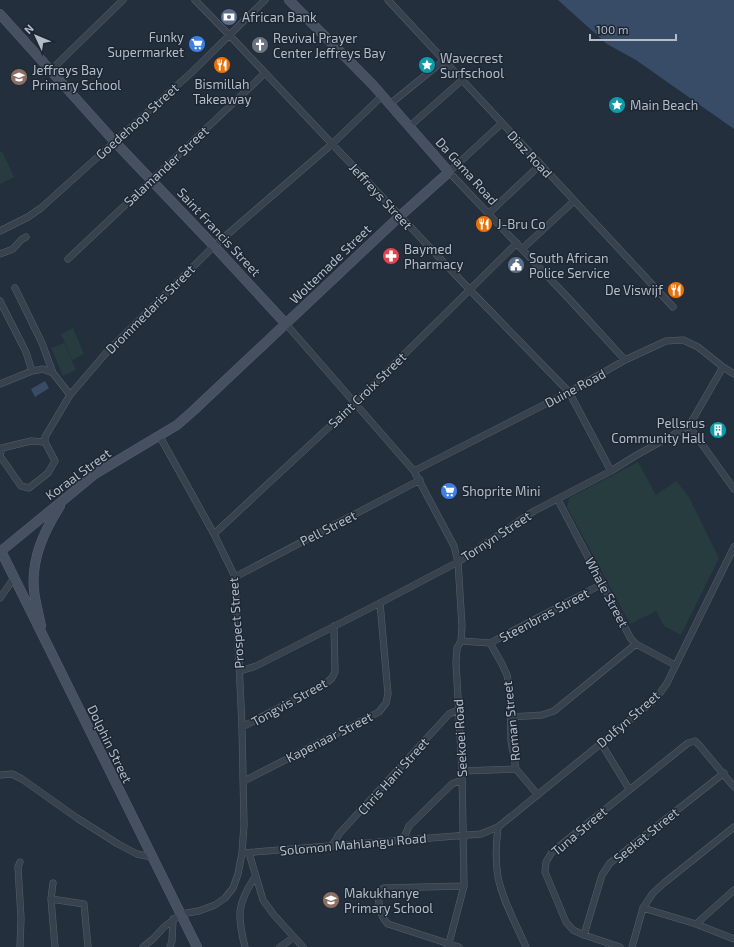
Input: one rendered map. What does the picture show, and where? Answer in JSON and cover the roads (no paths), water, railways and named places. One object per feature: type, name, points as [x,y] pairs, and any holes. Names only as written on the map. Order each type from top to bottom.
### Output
[{"type":"street","points":[[50,71],[123,0]]},
{"type":"street","name":"Jeffreys Street","points":[[195,0],[469,289],[569,392],[611,471]]},
{"type":"street","name":"Goedehoop Street","points":[[0,231],[28,217],[41,208],[192,72],[265,0]]},
{"type":"street","name":"Da Gama Road","points":[[289,0],[390,104],[449,172],[625,360]]},
{"type":"street","name":"Diaz Road","points":[[388,0],[673,307]]},
{"type":"street","name":"Saint Francis Street","points":[[0,14],[114,141],[286,324],[414,471],[454,546],[458,562]]},
{"type":"street","points":[[390,104],[443,61]]},
{"type":"street","name":"Salamander Street","points":[[68,259],[265,73]]},
{"type":"street","points":[[410,126],[462,80]]},
{"type":"street","name":"Drommedaris Street","points":[[45,442],[45,437],[70,395],[106,352],[214,246],[332,144],[382,96]]},
{"type":"street","name":"Woltemade Street","points":[[177,425],[400,216],[502,123]]},
{"type":"street","points":[[488,214],[540,164]]},
{"type":"street","points":[[522,249],[574,201]]},
{"type":"street","points":[[0,254],[13,249],[26,237]]},
{"type":"street","name":"Saint Croix Street","points":[[214,534],[355,403],[517,243]]},
{"type":"street","points":[[15,288],[42,343],[53,373],[70,395]]},
{"type":"street","points":[[0,301],[26,352],[32,371]]},
{"type":"street","name":"Duine Road","points":[[414,471],[569,392],[625,360],[666,341],[683,340],[698,347],[734,374]]},
{"type":"street","points":[[723,367],[689,426],[734,489]]},
{"type":"street","points":[[0,383],[32,371],[43,370],[53,373]]},
{"type":"street","name":"Koraal Street","points":[[0,551],[95,474],[177,425]]},
{"type":"street","name":"Tornyn Street","points":[[240,672],[256,666],[458,562],[534,511],[558,500],[611,471],[689,426]]},
{"type":"street","name":"Prospect Street","points":[[159,435],[214,534],[235,577],[240,672],[244,781],[242,853],[238,874],[233,888],[225,898],[215,905],[199,911],[181,914]]},
{"type":"street","points":[[31,441],[45,442],[55,461],[48,474],[29,488],[21,486],[0,456],[2,448],[31,441]]},
{"type":"street","name":"Pell Street","points":[[235,577],[420,480]]},
{"type":"street","points":[[44,639],[34,591],[34,571],[38,549],[54,516],[65,498]]},
{"type":"street","name":"Whale Street","points":[[558,500],[631,640],[675,666]]},
{"type":"street","name":"Dolphin Street","points":[[0,551],[197,947]]},
{"type":"street","name":"Dolfyn Street","points":[[464,835],[481,834],[498,827],[656,698],[667,683],[733,551]]},
{"type":"street","name":"Seekoei Road","points":[[448,945],[464,886],[462,771],[456,662],[457,648],[461,641],[462,626],[458,562]]},
{"type":"street","points":[[0,598],[14,578]]},
{"type":"street","name":"Steenbras Street","points":[[461,641],[490,643],[602,584]]},
{"type":"street","name":"Kapenaar Street","points":[[244,781],[379,712],[386,703],[388,694],[380,603]]},
{"type":"street","name":"Tongvis Street","points":[[242,727],[325,684],[332,678],[335,672],[334,626]]},
{"type":"street","name":"Roman Street","points":[[490,643],[507,675],[510,691],[511,741],[516,769],[538,795]]},
{"type":"street","points":[[511,717],[542,715],[554,711],[636,644]]},
{"type":"street","name":"Chris Hani Street","points":[[332,846],[339,834],[449,714],[458,710]]},
{"type":"street","name":"Tuna Street","points":[[620,947],[573,930],[566,922],[545,872],[546,862],[552,852],[688,743],[695,742],[700,746],[724,773]]},
{"type":"street","points":[[601,743],[629,789]]},
{"type":"street","points":[[462,771],[516,769]]},
{"type":"street","points":[[724,773],[734,787]]},
{"type":"street","name":"Seekat Street","points":[[584,935],[602,875],[610,863],[724,773]]},
{"type":"street","points":[[1,774],[12,774],[22,779],[77,818],[118,844],[137,854],[152,857]]},
{"type":"street","points":[[403,840],[409,826],[452,784],[462,780]]},
{"type":"street","points":[[498,827],[496,851],[498,877],[502,892],[526,947]]},
{"type":"street","points":[[632,947],[643,908],[653,893],[734,827]]},
{"type":"street","name":"Solomon Mahlangu Road","points":[[242,853],[464,835]]},
{"type":"street","points":[[250,853],[263,900],[274,915],[303,947]]},
{"type":"street","points":[[20,862],[18,867],[21,918],[20,947]]},
{"type":"street","points":[[245,947],[239,919],[243,898],[256,877]]},
{"type":"street","points":[[53,883],[51,899],[55,947]]},
{"type":"street","points":[[459,947],[448,945],[388,924],[384,921],[382,916],[379,895],[381,890],[384,888],[464,886]]},
{"type":"street","points":[[696,924],[734,890]]},
{"type":"street","points":[[51,899],[84,904],[88,947]]},
{"type":"street","points":[[643,908],[696,924],[734,939]]},
{"type":"street","points":[[143,947],[173,919],[181,914]]},
{"type":"street","points":[[170,947],[172,941],[173,919]]},
{"type":"street","points":[[280,947],[294,937]]},
{"type":"water","points":[[558,0],[734,0],[734,129],[636,60],[607,44]]},
{"type":"water","points":[[45,381],[49,388],[35,397],[31,389]]},
{"type":"place","name":"African Bank","points":[[229,17]]},
{"type":"place","name":"Funky Supermarket","points":[[197,44]]},
{"type":"place","name":"Revival Prayer Center Jeffreys Bay","points":[[260,45]]},
{"type":"place","name":"Bismillah Takeaway","points":[[222,65]]},
{"type":"place","name":"Wavecrest Surfschool","points":[[427,65]]},
{"type":"place","name":"Jeffreys Bay Primary School","points":[[19,77]]},
{"type":"place","name":"Main Beach","points":[[617,105]]},
{"type":"place","name":"J-Bru Co","points":[[484,224]]},
{"type":"place","name":"Baymed Pharmacy","points":[[391,256]]},
{"type":"place","name":"South African Police Service","points":[[516,265]]},
{"type":"place","name":"De Viswijf","points":[[676,290]]},
{"type":"place","name":"Pellsrus Community Hall","points":[[718,430]]},
{"type":"place","name":"Shoprite Mini","points":[[449,491]]},
{"type":"place","name":"Makukhanye Primary School","points":[[331,900]]}]
